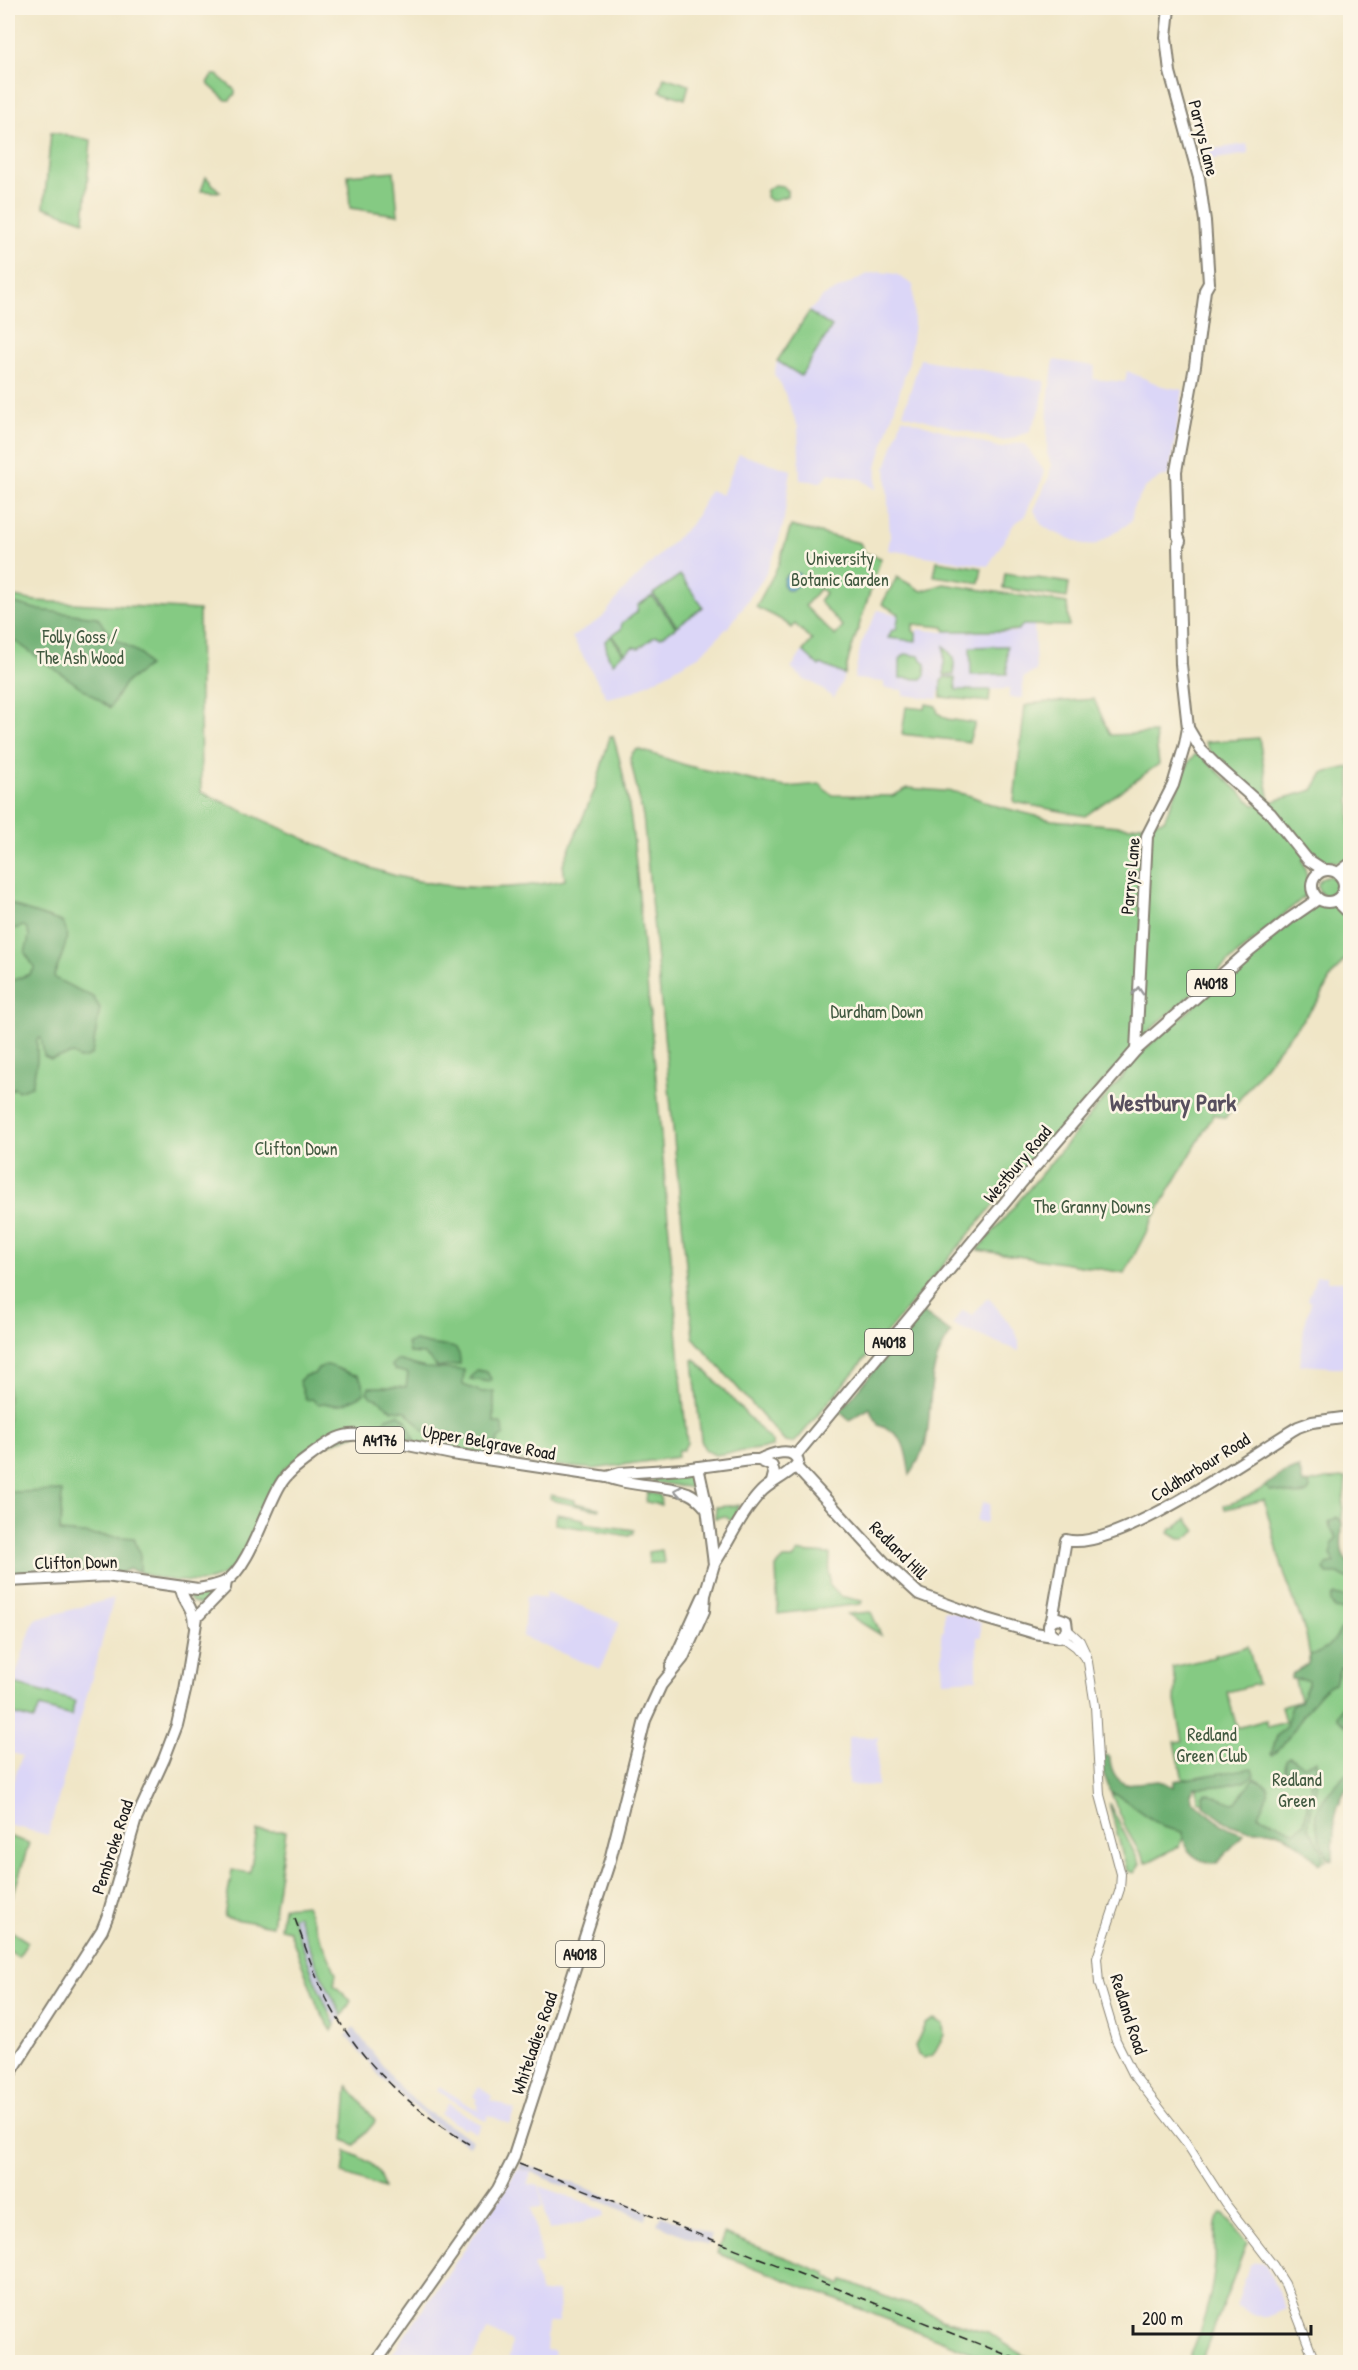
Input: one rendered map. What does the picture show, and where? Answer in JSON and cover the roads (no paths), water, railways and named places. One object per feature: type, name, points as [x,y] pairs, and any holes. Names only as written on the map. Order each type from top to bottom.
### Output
[{"type":"main road","name":"Parrys Lane","points":[[1138,1042],[1147,836],[1173,785],[1188,728],[1181,664],[1176,471],[1196,366],[1207,281],[1206,233],[1199,178],[1170,72],[1166,38],[1169,8]]},
{"type":"main road","name":"Parrys Lane","points":[[1188,728],[1202,750],[1217,766],[1271,814],[1307,859],[1324,870]]},
{"type":"main road","name":"Parrys Lane","points":[[1307,859],[1313,880]]},
{"type":"main road","points":[[1343,874],[1324,870],[1318,874],[1313,880],[1316,896],[1327,902],[1339,898],[1344,888],[1343,874],[1350,864]]},
{"type":"main road","name":"Westbury Road","points":[[714,1564],[754,1499],[797,1460],[1138,1042],[1316,896]]},
{"type":"main road","points":[[1339,898],[1350,913]]},
{"type":"main road","name":"Coldharbour Road","points":[[1057,1628],[1055,1604],[1066,1540],[1079,1541],[1136,1524],[1298,1427],[1312,1422],[1350,1417]]},
{"type":"main road","name":"Upper Belgrave Road","points":[[226,1581],[241,1565],[280,1484],[289,1473],[345,1435],[359,1435],[452,1454],[689,1493],[707,1508]]},
{"type":"main road","name":"Upper Belgrave Road","points":[[607,1478],[620,1473],[759,1460],[787,1452],[797,1460]]},
{"type":"main road","points":[[759,1460],[772,1466],[774,1474],[772,1482]]},
{"type":"main road","name":"Redland Hill","points":[[797,1460],[885,1563],[905,1583],[926,1598],[1035,1633],[1057,1628]]},
{"type":"main road","name":"Whiteladies Road","points":[[376,2362],[498,2189],[513,2158],[610,1860],[645,1720],[658,1691],[683,1658],[697,1630],[706,1602],[705,1594],[714,1564],[707,1508],[698,1467]]},
{"type":"main road","points":[[709,1530],[717,1538],[728,1538]]},
{"type":"main road","name":"Clifton Down","points":[[8,1581],[114,1576],[198,1589],[212,1587],[226,1581]]},
{"type":"main road","name":"Pembroke Road","points":[[8,2077],[95,1942],[108,1915],[135,1822],[177,1725],[197,1617],[225,1588],[226,1581]]},
{"type":"main road","points":[[181,1588],[182,1594],[192,1608],[194,1627]]},
{"type":"street","name":"Redland Road","points":[[1057,1628],[1089,1663],[1095,1706],[1100,1795],[1120,1874],[1120,1889],[1097,1958],[1099,1983],[1116,2040],[1133,2074],[1191,2149],[1231,2211],[1285,2284],[1316,2362]]},
{"type":"water","points":[[798,573],[802,578],[801,582],[791,590],[787,590],[783,584],[784,578],[789,574]]},
{"type":"waterway","points":[[1340,1651],[1350,1662]]},
{"type":"waterway","points":[[1343,1666],[1349,1662]]},
{"type":"railway","points":[[295,1919],[319,1983],[332,2008],[363,2054],[382,2075],[423,2112],[469,2144]]},
{"type":"railway","points":[[519,2164],[1025,2362]]},
{"type":"district","name":"Westbury Park","points":[[1173,1102]]},
{"type":"park label","name":"University Botanic Garden","points":[[840,568]]},
{"type":"park label","name":"Folly Goss / The Ash Wood","points":[[80,646]]},
{"type":"park label","name":"Durdham Down","points":[[877,1011]]},
{"type":"park label","name":"The Granny Downs","points":[[1092,1206]]},
{"type":"park label","name":"Redland Green Club","points":[[1212,1744]]},
{"type":"park label","name":"Redland Green","points":[[1297,1789]]}]
